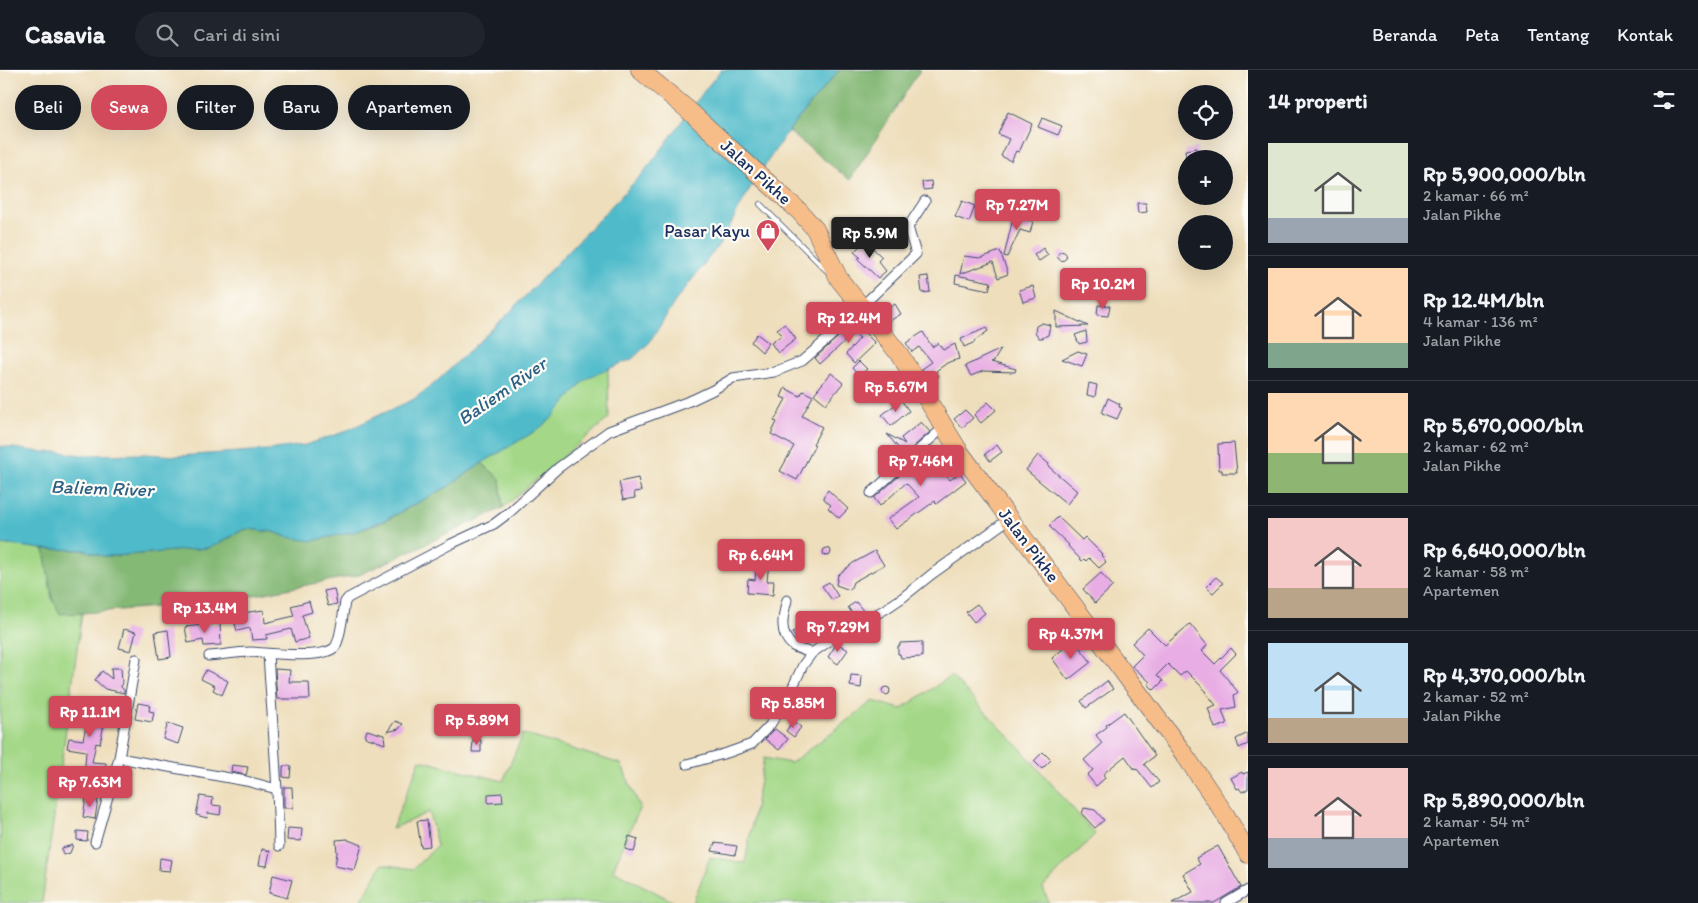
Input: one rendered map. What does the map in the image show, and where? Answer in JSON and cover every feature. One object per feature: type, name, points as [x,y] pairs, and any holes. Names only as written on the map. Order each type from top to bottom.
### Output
[{"type":"highway","name":"Jalan Pikhe","points":[[640,70],[687,109],[799,211],[815,229],[839,279],[860,308],[900,355],[959,451],[1178,746],[1225,814],[1248,854]]},
{"type":"street","points":[[209,656],[249,652],[293,656],[332,649],[337,644],[345,602],[354,595],[494,524],[510,512],[558,468],[609,431],[692,400],[733,378],[774,372],[802,361],[916,254],[908,227],[925,201]]},
{"type":"street","points":[[871,493],[944,427]]},
{"type":"street","points":[[687,764],[752,744],[770,725],[790,693],[803,665],[812,653],[842,632],[884,610],[902,598],[1009,519]]},
{"type":"street","points":[[787,600],[783,618],[783,632],[793,646],[812,653]]},
{"type":"street","points":[[268,654],[276,767],[279,846]]},
{"type":"street","points":[[95,842],[120,758],[136,659]]},
{"type":"street","points":[[120,758],[277,788]]},
{"type":"street","points":[[1226,903],[1248,890]]},
{"type":"lane","points":[[760,204],[828,272],[839,279]]},
{"type":"green space","points":[[839,70],[920,70],[850,180],[788,131]]},
{"type":"green space","points":[[608,369],[609,418],[503,508],[500,479],[482,463],[537,430],[582,382]]},
{"type":"green space","points":[[482,463],[500,479],[503,508],[359,575],[218,602],[82,613],[60,614],[52,598],[44,549],[85,550],[103,556],[115,556],[207,548],[225,541],[242,530],[248,529],[274,532],[287,537],[339,535],[358,531],[385,521],[449,486]]},
{"type":"green space","points":[[0,544],[44,549],[52,598],[60,613],[82,613],[42,903],[0,903]]},
{"type":"green space","points":[[951,676],[1021,749],[1095,834],[1043,888],[1049,903],[693,903],[710,857],[745,863],[764,758],[791,763],[873,701],[901,709]]},
{"type":"green space","points":[[523,734],[621,764],[640,807],[613,870],[676,903],[360,903],[382,864],[413,869],[437,846],[429,812],[392,829],[420,760],[503,781]]},
{"type":"water","name":"Baliem River","points":[[721,70],[839,70],[788,131],[753,183],[721,242],[674,303],[650,342],[632,359],[591,376],[583,382],[551,419],[537,430],[482,463],[449,486],[385,520],[358,531],[312,541],[287,537],[274,532],[248,529],[242,530],[207,548],[115,556],[102,556],[85,550],[44,549],[0,544],[0,446],[81,455],[146,454],[178,456],[267,450],[305,445],[341,433],[414,399],[435,383],[509,313],[643,173]]},
{"type":"building","points":[[1008,112],[1032,124],[1019,152],[1016,151],[1011,161],[1001,156],[1009,139],[998,134]]},
{"type":"building","points":[[1042,118],[1062,126],[1058,135],[1038,127]]},
{"type":"building","points":[[931,181],[932,189],[923,190],[922,182]]},
{"type":"building","points":[[962,201],[975,206],[969,222],[955,217]]},
{"type":"building","points":[[1137,203],[1146,203],[1147,212],[1138,213]]},
{"type":"building","points":[[1014,214],[1033,221],[1030,233],[1020,230],[1007,257],[1004,256]]},
{"type":"building","points":[[865,241],[882,257],[878,261],[886,271],[878,278],[858,259],[860,257],[854,252]]},
{"type":"building","points":[[1043,248],[1048,255],[1039,261],[1034,255]]},
{"type":"building","points":[[1000,251],[1008,274],[998,278],[993,262],[960,274],[964,256],[980,258]]},
{"type":"building","points":[[1062,251],[1067,256],[1062,261],[1057,256]]},
{"type":"building","points":[[956,275],[991,282],[989,290],[955,283]]},
{"type":"building","points":[[928,276],[930,292],[922,293],[920,277]]},
{"type":"building","points":[[1033,286],[1036,298],[1023,302],[1019,290]]},
{"type":"building","points":[[895,304],[901,314],[888,322],[882,312]]},
{"type":"building","points":[[1098,305],[1110,306],[1108,316],[1097,315]]},
{"type":"building","points":[[1056,311],[1088,326],[1056,327]]},
{"type":"building","points":[[854,322],[875,343],[854,363],[846,354],[860,338],[854,333],[820,364],[815,358]]},
{"type":"building","points":[[1042,323],[1050,325],[1048,335],[1039,338],[1035,332],[1036,326]]},
{"type":"building","points":[[785,324],[796,339],[778,353],[771,343],[782,335],[777,329]]},
{"type":"building","points":[[986,328],[988,331],[975,342],[964,347],[961,339]]},
{"type":"building","points":[[1086,331],[1087,342],[1079,344],[1075,335]]},
{"type":"building","points":[[923,332],[932,347],[938,343],[943,350],[955,344],[959,359],[947,363],[936,371],[939,376],[933,381],[929,375],[926,377],[921,369],[931,362],[919,347],[912,352],[906,343]]},
{"type":"building","points":[[757,334],[769,343],[762,352],[751,342]]},
{"type":"building","points":[[1001,349],[994,361],[991,362],[1016,369],[1015,372],[983,371],[971,376],[965,366]]},
{"type":"building","points":[[1078,351],[1087,354],[1082,366],[1062,359]]},
{"type":"building","points":[[859,361],[867,369],[859,376],[852,368]]},
{"type":"building","points":[[831,373],[843,383],[826,404],[814,394]]},
{"type":"building","points":[[1089,383],[1097,385],[1095,397],[1087,395]]},
{"type":"building","points":[[785,388],[800,396],[803,391],[813,396],[802,416],[822,427],[797,480],[780,471],[794,446],[771,434],[777,422],[774,421],[786,399],[781,397]]},
{"type":"building","points":[[1108,398],[1120,404],[1119,407],[1122,408],[1117,419],[1102,413]]},
{"type":"building","points":[[901,400],[909,411],[891,426],[882,415]]},
{"type":"building","points":[[988,402],[996,410],[981,423],[974,415]]},
{"type":"building","points":[[965,410],[973,418],[962,428],[954,419]]},
{"type":"building","points":[[921,422],[930,432],[904,455],[887,434],[905,444],[901,438]]},
{"type":"building","points":[[1234,443],[1237,473],[1222,473],[1222,470],[1219,470],[1218,444]]},
{"type":"building","points":[[997,445],[1002,452],[990,461],[985,454]]},
{"type":"building","points":[[932,447],[943,459],[937,465],[950,480],[960,473],[966,481],[936,504],[935,501],[896,529],[888,519],[919,497],[906,483],[880,506],[874,498]]},
{"type":"building","points":[[1038,455],[1077,491],[1067,504],[1026,470]]},
{"type":"building","points":[[638,478],[641,491],[634,492],[635,498],[623,500],[619,482]]},
{"type":"building","points":[[828,490],[848,509],[839,518],[828,508],[831,505],[823,497]]},
{"type":"building","points":[[1058,517],[1082,540],[1085,537],[1102,554],[1106,562],[1099,568],[1089,558],[1086,561],[1084,559],[1082,561],[1069,545],[1049,526]]},
{"type":"building","points":[[827,548],[831,552],[827,556],[823,552]]},
{"type":"building","points":[[875,551],[884,565],[853,582],[850,590],[836,585],[838,575],[853,563]]},
{"type":"building","points":[[757,561],[769,562],[767,581],[774,581],[773,595],[747,593],[748,579],[755,580]]},
{"type":"building","points":[[1101,573],[1113,586],[1095,603],[1083,589]]},
{"type":"building","points":[[1216,577],[1223,583],[1213,593],[1206,587]]},
{"type":"building","points":[[829,582],[838,596],[832,600],[822,586]]},
{"type":"building","points":[[334,589],[337,604],[328,606],[324,591]]},
{"type":"building","points":[[309,601],[312,612],[302,615],[309,638],[295,642],[291,629],[266,635],[267,639],[252,640],[250,628],[237,631],[233,617],[264,610],[265,623],[294,616],[291,606]]},
{"type":"building","points":[[856,602],[865,613],[855,618],[848,607]]},
{"type":"building","points":[[977,604],[985,613],[974,622],[966,612]]},
{"type":"building","points":[[220,623],[221,645],[204,646],[203,640],[188,643],[185,627]]},
{"type":"building","points":[[1190,624],[1207,645],[1202,651],[1215,664],[1231,648],[1236,654],[1220,670],[1238,692],[1234,695],[1236,707],[1222,710],[1227,724],[1215,728],[1208,708],[1216,705],[1207,692],[1186,671],[1180,676],[1168,664],[1157,675],[1163,681],[1154,690],[1148,684],[1150,682],[1132,666],[1143,655],[1132,643],[1148,628],[1165,645]]},
{"type":"building","points":[[802,625],[812,638],[804,644],[800,643],[792,633]]},
{"type":"building","points":[[124,629],[136,632],[131,651],[119,648]]},
{"type":"building","points":[[168,630],[171,657],[159,659],[155,632]]},
{"type":"building","points":[[1074,640],[1091,662],[1068,680],[1052,658]]},
{"type":"building","points":[[922,642],[922,657],[901,658],[900,654],[898,654],[900,643]]},
{"type":"building","points":[[837,643],[848,650],[838,664],[828,657]]},
{"type":"building","points":[[111,668],[121,668],[121,687],[124,693],[105,689],[95,680],[102,671],[112,679]]},
{"type":"building","points":[[275,669],[290,670],[289,682],[309,682],[310,699],[277,699]]},
{"type":"building","points":[[206,670],[228,681],[222,695],[213,690],[215,686],[201,679]]},
{"type":"building","points":[[851,675],[862,676],[861,688],[850,686]]},
{"type":"building","points":[[1107,681],[1113,689],[1086,708],[1081,701]]},
{"type":"building","points":[[886,687],[890,691],[886,695],[882,691]]},
{"type":"building","points":[[77,699],[88,701],[86,711],[108,706],[96,723],[104,724],[100,744],[96,743],[92,762],[106,763],[105,775],[90,775],[89,779],[84,778],[86,751],[67,748],[69,738],[83,740],[88,717],[74,714]]},
{"type":"building","points":[[138,703],[150,705],[149,711],[154,712],[152,722],[135,719]]},
{"type":"building","points":[[1124,712],[1155,756],[1144,764],[1159,782],[1152,788],[1125,756],[1103,774],[1105,778],[1096,786],[1087,775],[1093,770],[1084,760],[1102,744],[1096,735]]},
{"type":"building","points":[[395,721],[403,724],[399,729],[387,732]]},
{"type":"building","points":[[793,721],[801,727],[794,737],[786,731]]},
{"type":"building","points":[[168,723],[183,728],[178,744],[163,739]]},
{"type":"building","points":[[775,729],[788,739],[779,750],[765,739]]},
{"type":"building","points":[[367,730],[384,735],[385,744],[365,737]]},
{"type":"building","points":[[1248,733],[1248,744],[1239,748],[1236,739]]},
{"type":"building","points":[[473,740],[481,740],[481,752],[472,752]]},
{"type":"building","points":[[1043,752],[1051,760],[1042,769],[1034,761]]},
{"type":"building","points":[[232,765],[248,767],[246,775],[231,772]]},
{"type":"building","points":[[283,766],[291,766],[290,778],[283,777]]},
{"type":"building","points":[[1242,772],[1243,774],[1248,772],[1248,789],[1242,792],[1239,788],[1237,789],[1231,778]]},
{"type":"building","points":[[284,787],[292,787],[293,808],[284,808]]},
{"type":"building","points":[[502,793],[503,802],[488,803],[488,794]]},
{"type":"building","points":[[200,796],[213,798],[212,805],[221,806],[220,815],[208,813],[207,818],[196,815]]},
{"type":"building","points":[[86,797],[98,799],[95,819],[83,817]]},
{"type":"building","points":[[1084,808],[1095,810],[1104,820],[1095,828],[1082,814]]},
{"type":"building","points":[[427,820],[430,846],[421,847],[417,821]]},
{"type":"building","points":[[288,828],[302,829],[301,841],[287,840]]},
{"type":"building","points":[[77,831],[88,832],[87,841],[77,840]]},
{"type":"building","points":[[629,836],[638,839],[634,852],[625,849]]},
{"type":"building","points":[[348,839],[362,845],[355,870],[335,866],[336,840]]},
{"type":"building","points":[[715,843],[737,846],[735,855],[712,851]]},
{"type":"building","points":[[73,845],[70,853],[63,855],[62,848]]},
{"type":"building","points":[[1218,846],[1241,887],[1214,903],[1172,903],[1193,892],[1183,874],[1200,864],[1196,858]]},
{"type":"building","points":[[262,849],[270,851],[267,866],[259,865]]},
{"type":"building","points":[[160,858],[172,860],[170,871],[159,870]]},
{"type":"building","points":[[273,875],[292,880],[287,898],[269,893]]},
{"type":"place","name":"Pasar Kayu","points":[[768,252]]}]
